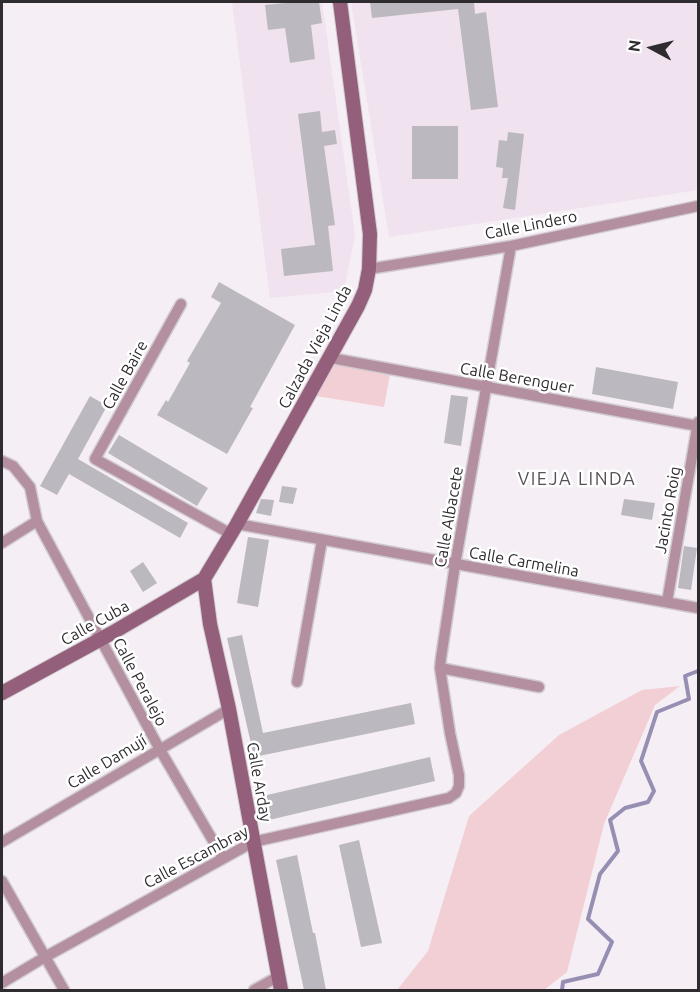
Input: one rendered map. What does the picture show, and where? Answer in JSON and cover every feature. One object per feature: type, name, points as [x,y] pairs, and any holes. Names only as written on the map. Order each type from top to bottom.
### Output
[{"type":"street","name":"Calzada Vieja Linda","points":[[204,579],[331,358],[365,290],[369,269],[370,234],[340,2]]},
{"type":"street","name":"Calle Lindero","points":[[369,269],[512,246],[699,206]]},
{"type":"street","name":"Calle Albacete","points":[[456,793],[459,786],[459,775],[440,668],[455,565],[512,246]]},
{"type":"street","name":"Calle Baire","points":[[95,459],[181,304]]},
{"type":"street","name":"Calle Berenguer","points":[[331,358],[698,425]]},
{"type":"street","name":"Jacinto Roig","points":[[667,602],[698,425]]},
{"type":"street","name":"Calle Carmelina","points":[[95,459],[234,529],[322,540],[699,608]]},
{"type":"street","name":"Calle Peralejo","points":[[2,461],[13,466],[30,487],[37,521],[159,748],[223,858]]},
{"type":"street","points":[[2,543],[37,521]]},
{"type":"street","points":[[297,682],[322,540]]},
{"type":"street","name":"Calle Cuba","points":[[2,693],[204,579]]},
{"type":"street","name":"Calle Arday","points":[[204,579],[210,624],[229,709],[281,990]]},
{"type":"street","points":[[440,668],[539,687]]},
{"type":"street","name":"Calle Damují","points":[[2,842],[229,709]]},
{"type":"street","name":"Calle Escambray","points":[[2,983],[253,842],[449,798],[456,793]]},
{"type":"street","points":[[2,881],[64,990]]},
{"type":"street","points":[[254,990],[279,976]]},
{"type":"shaded area","points":[[232,2],[322,2],[355,235],[344,291],[270,298]]},
{"type":"shaded area","points":[[351,2],[698,2],[698,190],[389,237]]},
{"type":"shaded area","points":[[332,363],[390,374],[384,407],[316,396]]},
{"type":"shaded area","points":[[680,686],[655,705],[604,824],[567,972],[544,990],[397,990],[428,951],[469,816],[559,735],[642,690]]},
{"type":"building","points":[[319,2],[322,23],[311,25],[315,59],[290,63],[285,28],[268,30],[265,5]]},
{"type":"building","points":[[370,2],[474,2],[475,14],[486,12],[498,107],[471,110],[458,9],[372,18]]},
{"type":"building","points":[[320,111],[322,132],[335,130],[337,144],[324,146],[335,225],[328,226],[333,271],[284,276],[281,249],[315,245],[298,114]]},
{"type":"building","points":[[412,126],[458,126],[458,179],[412,179]]},
{"type":"building","points":[[508,132],[524,134],[515,210],[503,208],[508,178],[502,178],[503,168],[496,167],[499,140],[507,141]]},
{"type":"building","points":[[219,282],[295,325],[227,454],[157,415],[166,400],[168,402],[190,363],[187,361],[221,303],[211,297]]},
{"type":"building","points":[[596,367],[678,382],[673,409],[592,394]]},
{"type":"building","points":[[451,395],[468,397],[461,446],[444,443]]},
{"type":"building","points":[[90,396],[107,406],[78,459],[188,523],[180,538],[69,474],[57,495],[40,486]]},
{"type":"building","points":[[119,435],[208,488],[197,506],[108,453]]},
{"type":"building","points":[[282,486],[297,488],[293,504],[279,502]]},
{"type":"building","points":[[261,499],[274,500],[271,516],[256,513]]},
{"type":"building","points":[[624,499],[655,503],[652,520],[621,515]]},
{"type":"building","points":[[248,537],[269,540],[258,607],[237,603]]},
{"type":"building","points":[[684,546],[697,548],[691,590],[678,588]]},
{"type":"building","points":[[143,562],[157,583],[143,592],[130,571]]},
{"type":"building","points":[[242,635],[263,733],[411,703],[415,724],[254,757],[227,638]]},
{"type":"building","points":[[430,757],[435,781],[269,820],[263,796]]},
{"type":"building","points":[[359,840],[382,943],[361,947],[339,845]]},
{"type":"building","points":[[297,855],[326,990],[304,990],[276,860]]},
{"type":"waterway","points":[[562,990],[563,982],[598,974],[612,942],[588,919],[600,874],[618,851],[610,820],[625,808],[648,802],[654,791],[641,761],[657,712],[689,699],[685,676],[698,671]]},
{"type":"district","name":"VIEJA LINDA","points":[[577,479]]}]
